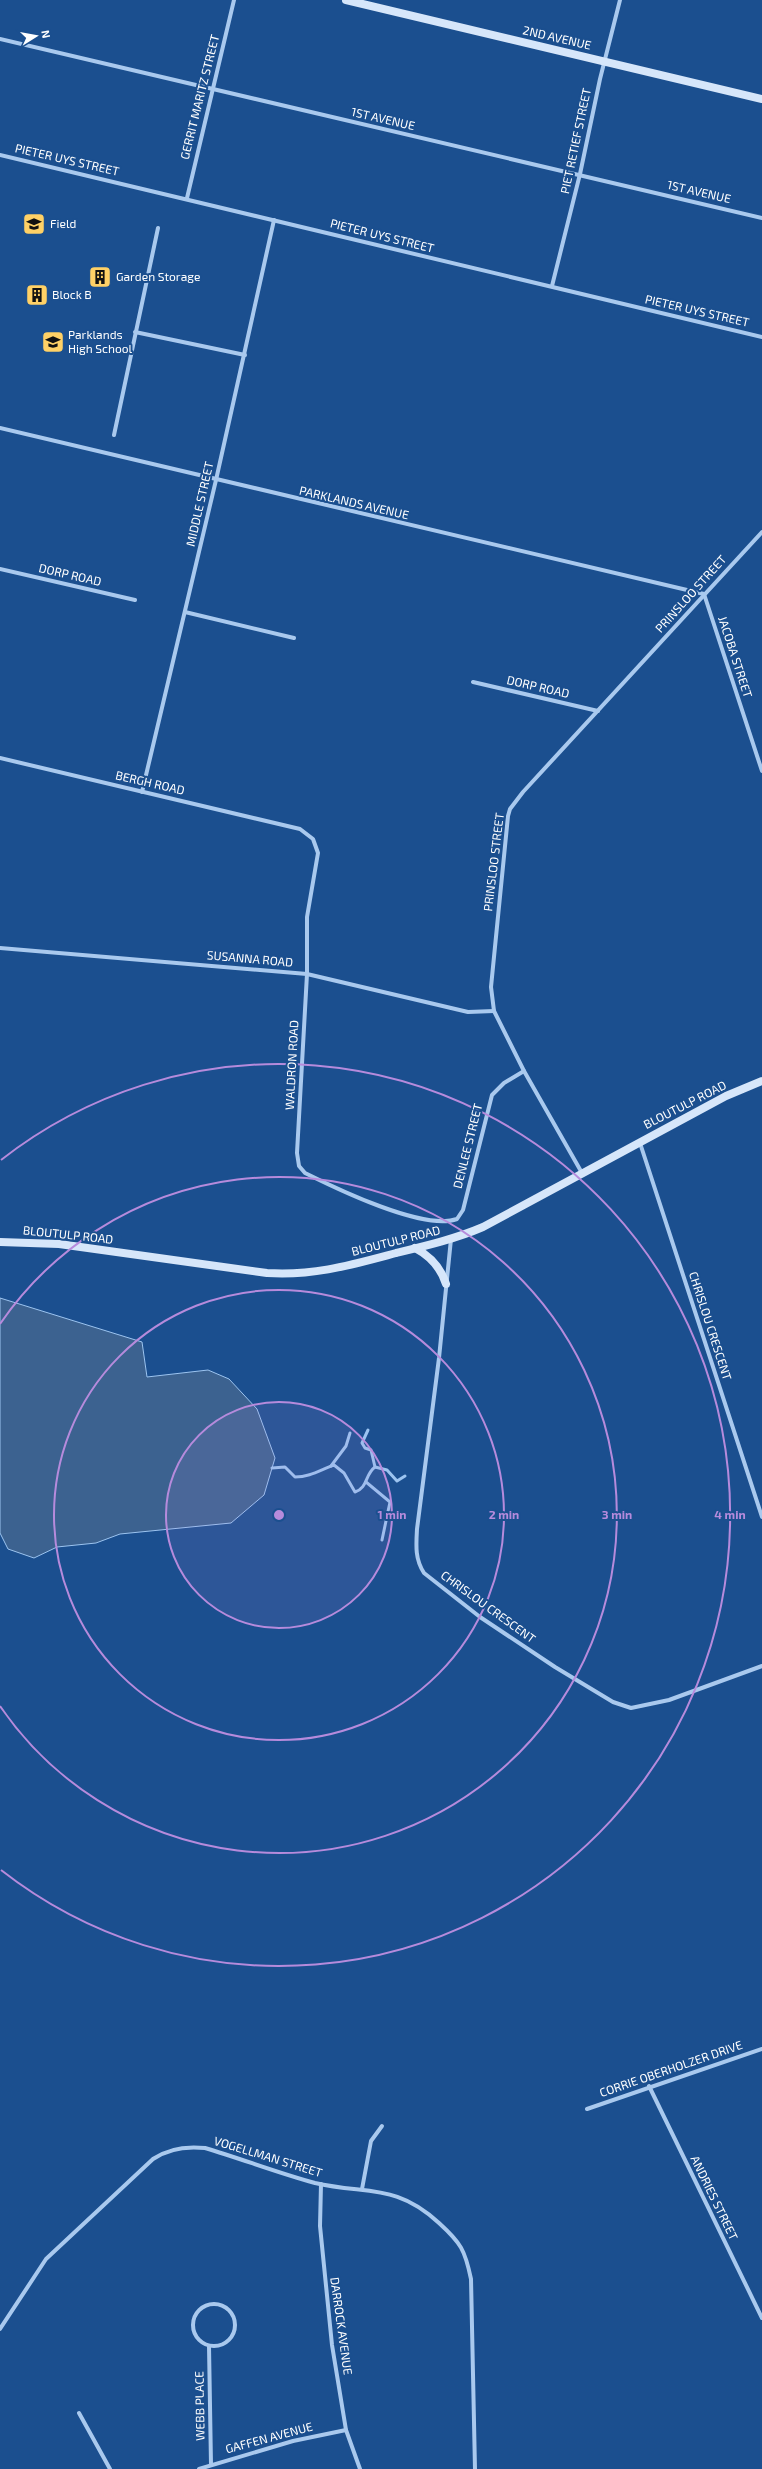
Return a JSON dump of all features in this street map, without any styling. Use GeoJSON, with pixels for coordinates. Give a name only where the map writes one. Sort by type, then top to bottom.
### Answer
{"type":"FeatureCollection","features":[{"type":"Feature","properties":{"kind":"street","name":"GERRIT MARITZ STREET"},"geometry":{"type":"LineString","coordinates":[[187,198],[211,90],[234,0]]}},
{"type":"Feature","properties":{"kind":"street","name":"2ND AVENUE"},"geometry":{"type":"LineString","coordinates":[[346,0],[762,99]]}},
{"type":"Feature","properties":{"kind":"street","name":"PIET RETIEF STREET"},"geometry":{"type":"LineString","coordinates":[[552,286],[580,174],[604,62],[620,0]]}},
{"type":"Feature","properties":{"kind":"street","name":"1ST AVENUE"},"geometry":{"type":"LineString","coordinates":[[0,39],[211,90],[580,174],[762,218]]}},
{"type":"Feature","properties":{"kind":"street","name":"PIETER UYS STREET"},"geometry":{"type":"LineString","coordinates":[[0,155],[187,198],[761,336]]}},
{"type":"Feature","properties":{"kind":"street","name":"MIDDLE STREET"},"geometry":{"type":"LineString","coordinates":[[142,792],[245,355],[274,220]]}},
{"type":"Feature","properties":{"kind":"street"},"geometry":{"type":"LineString","coordinates":[[114,435],[158,228]]}},
{"type":"Feature","properties":{"kind":"street"},"geometry":{"type":"LineString","coordinates":[[135,332],[245,355]]}},
{"type":"Feature","properties":{"kind":"street","name":"PARKLANDS AVENUE"},"geometry":{"type":"LineString","coordinates":[[0,428],[704,594]]}},
{"type":"Feature","properties":{"kind":"street","name":"PRINSLOO STREET"},"geometry":{"type":"LineString","coordinates":[[582,1174],[524,1071],[494,1011],[491,987],[510,809],[523,792],[762,532]]}},
{"type":"Feature","properties":{"kind":"street","name":"DORP ROAD"},"geometry":{"type":"LineString","coordinates":[[0,569],[135,600]]}},
{"type":"Feature","properties":{"kind":"street","name":"JACOBA STREET"},"geometry":{"type":"LineString","coordinates":[[704,594],[762,771]]}},
{"type":"Feature","properties":{"kind":"street"},"geometry":{"type":"LineString","coordinates":[[185,612],[294,638]]}},
{"type":"Feature","properties":{"kind":"street","name":"DORP ROAD"},"geometry":{"type":"LineString","coordinates":[[473,682],[598,711]]}},
{"type":"Feature","properties":{"kind":"street","name":"BERGH ROAD"},"geometry":{"type":"LineString","coordinates":[[0,758],[295,828]]}},
{"type":"Feature","properties":{"kind":"street","name":"WALDRON ROAD"},"geometry":{"type":"LineString","coordinates":[[295,828],[310,835],[318,853],[307,907],[307,974],[297,1152],[299,1166],[305,1173],[379,1206],[437,1222]]}},
{"type":"Feature","properties":{"kind":"street","name":"SUSANNA ROAD"},"geometry":{"type":"LineString","coordinates":[[0,948],[307,974],[468,1012],[494,1011]]}},
{"type":"Feature","properties":{"kind":"street","name":"DENLEE STREET"},"geometry":{"type":"LineString","coordinates":[[437,1222],[452,1220],[461,1215],[492,1095],[504,1083],[524,1071]]}},
{"type":"Feature","properties":{"kind":"street","name":"BLOUTULP ROAD"},"geometry":{"type":"LineString","coordinates":[[0,1242],[59,1244],[267,1273],[294,1274],[346,1266],[451,1239],[483,1227],[726,1096],[762,1081]]}},
{"type":"Feature","properties":{"kind":"street","name":"CHRISLOU CRESCENT"},"geometry":{"type":"LineString","coordinates":[[639,1142],[762,1517]]}},
{"type":"Feature","properties":{"kind":"street","name":"CHRISLOU CRESCENT"},"geometry":{"type":"LineString","coordinates":[[451,1239],[439,1358],[417,1536],[416,1552],[418,1564],[424,1573],[480,1617],[555,1667],[613,1702],[631,1708],[669,1700],[762,1666]]}},
{"type":"Feature","properties":{"kind":"street"},"geometry":{"type":"LineString","coordinates":[[415,1248],[437,1265],[443,1274],[446,1284]]}},
{"type":"Feature","properties":{"kind":"street","name":"CORRIE OBERHOLZER DRIVE"},"geometry":{"type":"LineString","coordinates":[[587,2108],[762,2049]]}},
{"type":"Feature","properties":{"kind":"street","name":"ANDRIES STREET"},"geometry":{"type":"LineString","coordinates":[[649,2086],[762,2318]]}},
{"type":"Feature","properties":{"kind":"street"},"geometry":{"type":"LineString","coordinates":[[362,2189],[371,2140],[382,2126]]}},
{"type":"Feature","properties":{"kind":"street","name":"VOGELLMAN STREET"},"geometry":{"type":"LineString","coordinates":[[0,2328],[29,2283],[50,2255],[162,2153],[178,2148],[205,2148],[321,2184],[398,2195],[422,2208],[457,2239],[466,2258],[471,2279],[475,2469]]}},
{"type":"Feature","properties":{"kind":"street","name":"DARROCK AVENUE"},"geometry":{"type":"LineString","coordinates":[[321,2184],[320,2226],[324,2280],[346,2430],[360,2469]]}},
{"type":"Feature","properties":{"kind":"street"},"geometry":{"type":"LineString","coordinates":[[220,2304],[233,2314],[235,2331],[225,2344],[209,2346],[196,2336],[194,2320],[204,2306],[220,2304]]}},
{"type":"Feature","properties":{"kind":"street","name":"WEBB PLACE"},"geometry":{"type":"LineString","coordinates":[[209,2346],[211,2465]]}},
{"type":"Feature","properties":{"kind":"street"},"geometry":{"type":"LineString","coordinates":[[79,2413],[110,2469]]}},
{"type":"Feature","properties":{"kind":"street","name":"GAFFEN AVENUE"},"geometry":{"type":"LineString","coordinates":[[199,2469],[293,2441],[346,2430]]}},
{"type":"Feature","properties":{"kind":"water"},"geometry":{"type":"Polygon","coordinates":[[[0,1298],[142,1342],[147,1377],[208,1370],[229,1379],[257,1409],[275,1458],[264,1495],[231,1523],[120,1534],[96,1543],[57,1547],[34,1558],[8,1549],[0,1533],[0,1298]]]}},
{"type":"Feature","properties":{"kind":"waterway"},"geometry":{"type":"LineString","coordinates":[[368,1430],[362,1443],[365,1448],[371,1450],[375,1467]]}},
{"type":"Feature","properties":{"kind":"waterway"},"geometry":{"type":"LineString","coordinates":[[331,1466],[346,1446],[350,1433]]}},
{"type":"Feature","properties":{"kind":"waterway"},"geometry":{"type":"LineString","coordinates":[[272,1468],[285,1467],[295,1477],[300,1477],[310,1475],[334,1465],[344,1473],[355,1492],[362,1487],[369,1473],[375,1467],[387,1470],[397,1481],[405,1476]]}},
{"type":"Feature","properties":{"kind":"waterway"},"geometry":{"type":"LineString","coordinates":[[366,1482],[390,1502],[382,1540]]}},
{"type":"Feature","properties":{"kind":"place","name":"Field"},"geometry":{"type":"Point","coordinates":[34,224]}},
{"type":"Feature","properties":{"kind":"place","name":"Garden Storage"},"geometry":{"type":"Point","coordinates":[100,277]}},
{"type":"Feature","properties":{"kind":"place","name":"Block B"},"geometry":{"type":"Point","coordinates":[37,295]}},
{"type":"Feature","properties":{"kind":"place","name":"Parklands High School"},"geometry":{"type":"Point","coordinates":[53,342]}}]}
